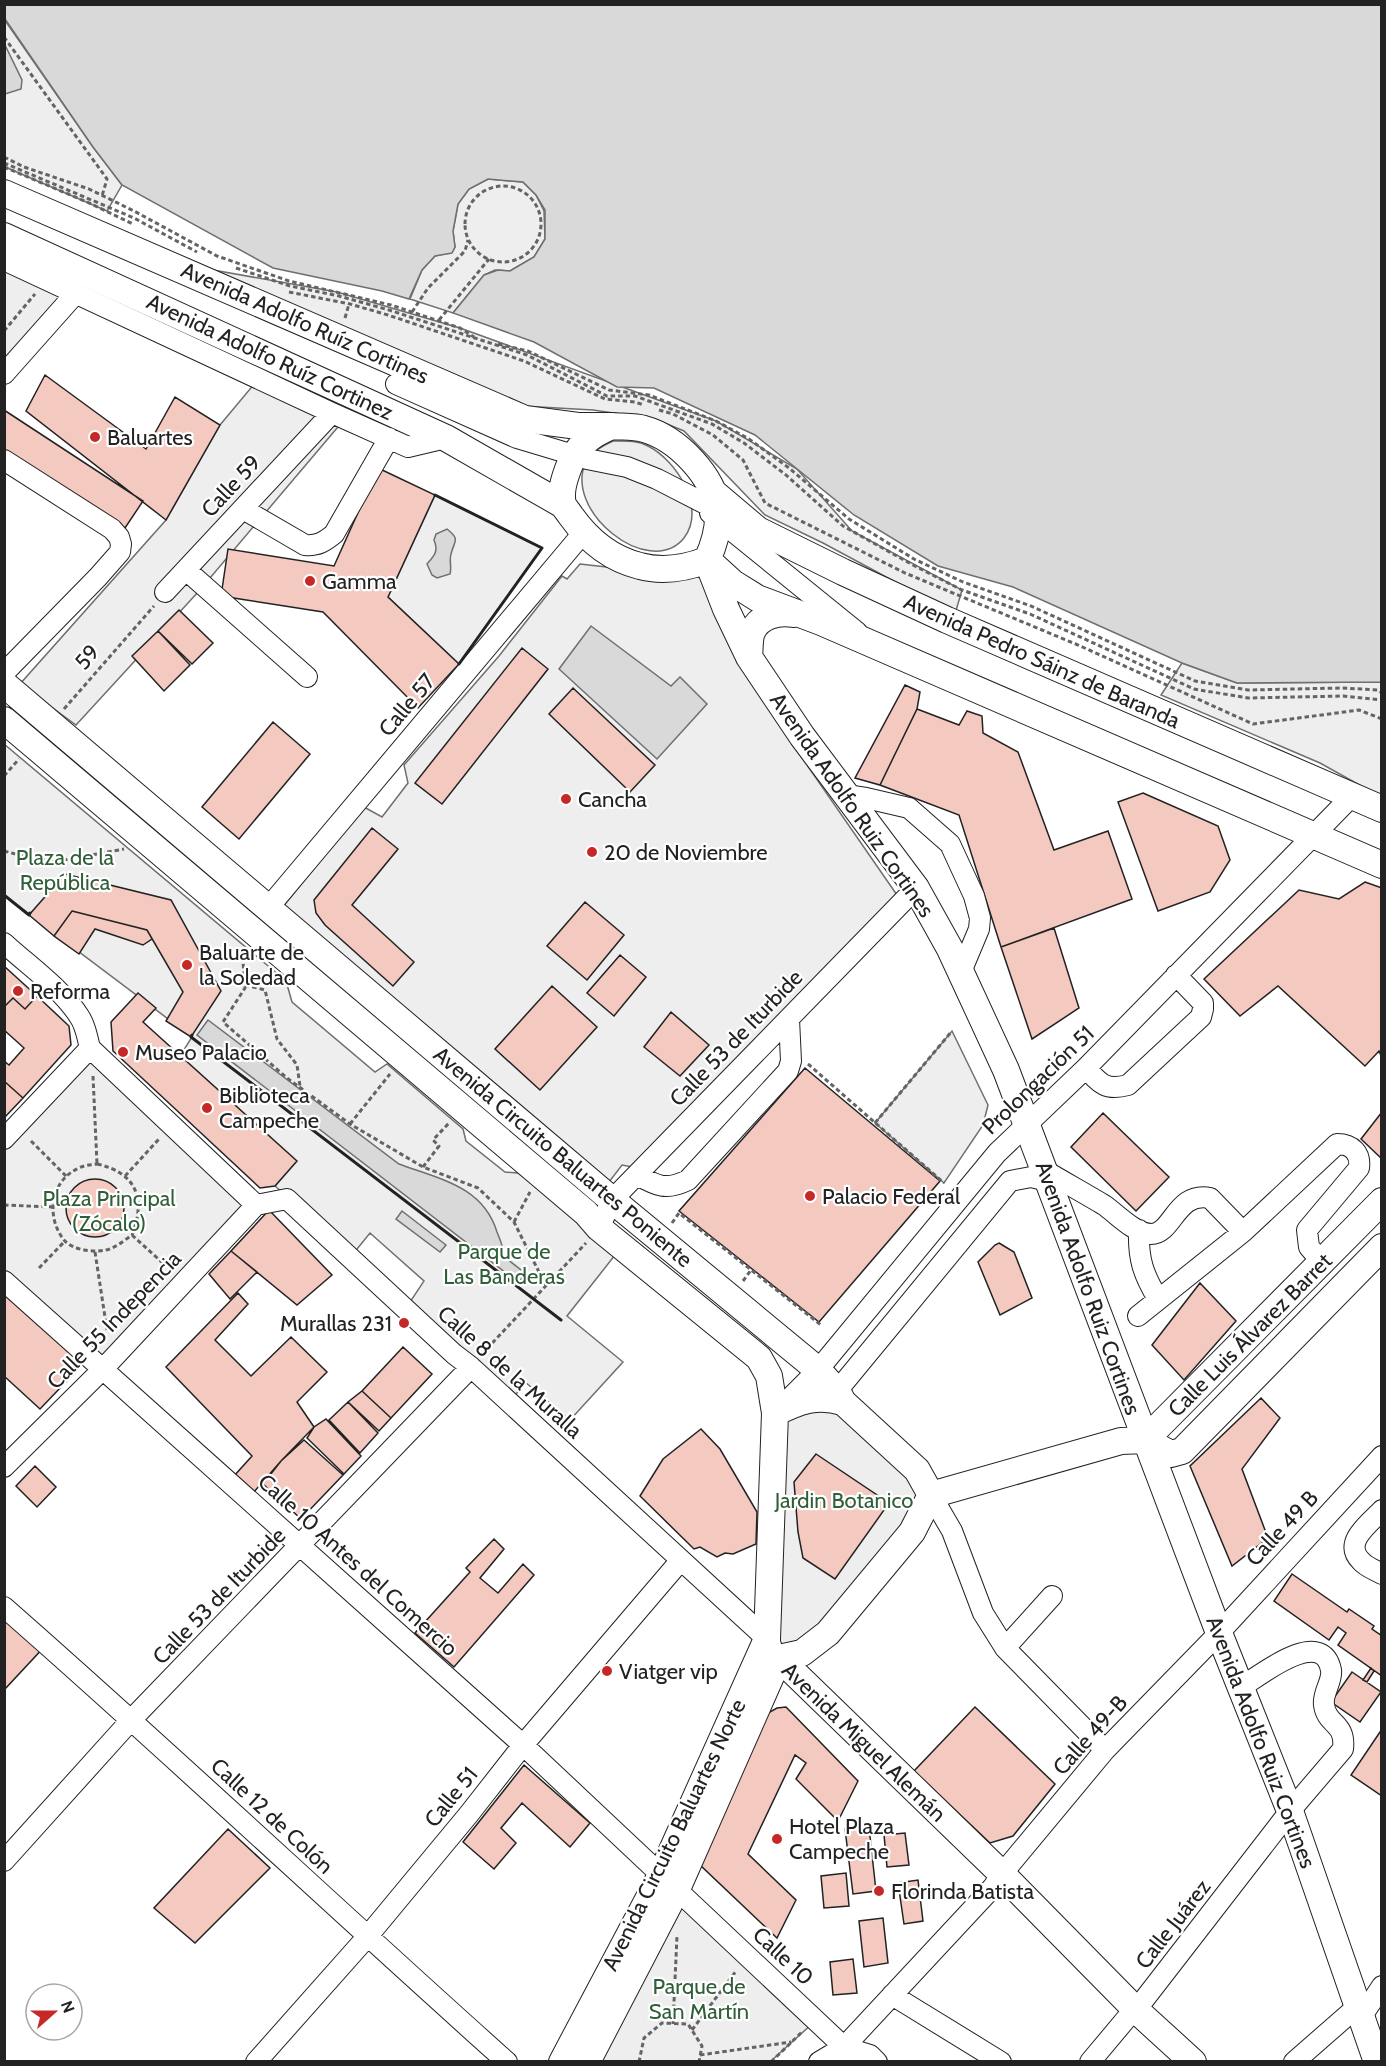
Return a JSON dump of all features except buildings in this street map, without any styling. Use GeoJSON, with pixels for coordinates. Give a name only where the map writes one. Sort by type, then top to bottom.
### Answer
{"type":"FeatureCollection","features":[{"type":"Feature","properties":{"kind":"main road","name":"Avenida Adolfo Ruíz Cortines"},"geometry":{"type":"LineString","coordinates":[[4,193],[525,419],[578,426],[642,428],[665,437],[684,451],[702,472],[709,504]]}},
{"type":"Feature","properties":{"kind":"main road","name":"Avenida Adolfo Ruíz Cortines"},"geometry":{"type":"LineString","coordinates":[[4,236],[446,438],[564,506]]}},
{"type":"Feature","properties":{"kind":"main road"},"geometry":{"type":"LineString","coordinates":[[612,426],[585,441],[573,455],[562,484],[564,506],[583,533],[609,554],[640,566],[668,569],[689,567],[707,560],[715,543],[709,504]]}},
{"type":"Feature","properties":{"kind":"main road","name":"Avenida Pedro Sáinz de Baranda"},"geometry":{"type":"LineString","coordinates":[[709,504],[758,530],[947,620],[1382,809]]}},
{"type":"Feature","properties":{"kind":"main road"},"geometry":{"type":"LineString","coordinates":[[707,560],[733,584],[757,598],[821,622],[1382,865]]}},
{"type":"Feature","properties":{"kind":"main road","name":"Avenida Adolfo Ruiz Cortines"},"geometry":{"type":"LineString","coordinates":[[707,560],[726,609],[749,657],[802,736],[916,888],[961,972],[1006,1070],[1240,1688],[1290,1811],[1377,2061]]}},
{"type":"Feature","properties":{"kind":"main road"},"geometry":{"type":"LineString","coordinates":[[749,657],[752,632],[764,618],[781,611],[800,615]]}},
{"type":"Feature","properties":{"kind":"main road","name":"Avenida Circuito Baluartes Poniente"},"geometry":{"type":"LineString","coordinates":[[4,684],[612,1200],[818,1370],[840,1396],[917,1470],[931,1495]]}},
{"type":"Feature","properties":{"kind":"main road","name":"Avenida Circuito Baluartes Poniente"},"geometry":{"type":"LineString","coordinates":[[4,720],[586,1213],[599,1228],[759,1358],[769,1376],[776,1413],[773,1648]]}},
{"type":"Feature","properties":{"kind":"main road","name":"Calle Luis Álvarez Barret"},"geometry":{"type":"LineString","coordinates":[[1382,1201],[1145,1440],[1171,1454],[1182,1451],[1382,1247]]}},
{"type":"Feature","properties":{"kind":"main road"},"geometry":{"type":"LineString","coordinates":[[1313,1271],[1328,1302]]}},
{"type":"Feature","properties":{"kind":"main road"},"geometry":{"type":"LineString","coordinates":[[1268,1317],[1291,1340]]}},
{"type":"Feature","properties":{"kind":"main road"},"geometry":{"type":"LineString","coordinates":[[776,1413],[799,1401],[840,1396]]}},
{"type":"Feature","properties":{"kind":"main road"},"geometry":{"type":"LineString","coordinates":[[773,1648],[802,1653],[828,1633],[912,1532],[931,1495],[1121,1441],[1145,1440]]}},
{"type":"Feature","properties":{"kind":"main road","name":"Avenida Miguel Alemán"},"geometry":{"type":"LineString","coordinates":[[773,1648],[820,1719],[998,1880],[1131,2014],[1169,2061]]}},
{"type":"Feature","properties":{"kind":"main road","name":"Avenida Circuito Baluartes Norte"},"geometry":{"type":"LineString","coordinates":[[587,2061],[773,1648]]}},
{"type":"Feature","properties":{"kind":"main road","name":"Avenida Circuito Baluartes Norte"},"geometry":{"type":"LineString","coordinates":[[562,2061],[669,1882]]}},
{"type":"Feature","properties":{"kind":"main road","name":"Avenida Miguel Alemán"},"geometry":{"type":"LineString","coordinates":[[1131,2014],[1193,2061]]}},
{"type":"Feature","properties":{"kind":"street","name":"Avenida Adolfo Ruíz Cortinez"},"geometry":{"type":"LineString","coordinates":[[4,260],[408,447],[446,438]]}},
{"type":"Feature","properties":{"kind":"street"},"geometry":{"type":"LineString","coordinates":[[4,374],[76,293]]}},
{"type":"Feature","properties":{"kind":"street"},"geometry":{"type":"LineString","coordinates":[[396,384],[517,438],[573,455],[627,467],[709,504],[875,646]]}},
{"type":"Feature","properties":{"kind":"street","name":"Calle 59"},"geometry":{"type":"LineString","coordinates":[[165,592],[332,413]]}},
{"type":"Feature","properties":{"kind":"street"},"geometry":{"type":"LineString","coordinates":[[243,509],[305,545],[315,546],[324,542],[334,534],[389,438]]}},
{"type":"Feature","properties":{"kind":"street"},"geometry":{"type":"LineString","coordinates":[[4,460],[112,529],[119,537],[121,544],[120,552],[98,578],[4,673]]}},
{"type":"Feature","properties":{"kind":"street","name":"Calle 57"},"geometry":{"type":"LineString","coordinates":[[268,908],[583,533]]}},
{"type":"Feature","properties":{"kind":"street"},"geometry":{"type":"LineString","coordinates":[[186,570],[307,677]]}},
{"type":"Feature","properties":{"kind":"street"},"geometry":{"type":"LineString","coordinates":[[846,795],[909,808],[950,844],[974,896],[980,918],[979,929],[961,972]]}},
{"type":"Feature","properties":{"kind":"street","name":"Prolongación 51"},"geometry":{"type":"LineString","coordinates":[[776,1413],[818,1370],[997,1153],[1028,1126],[1086,1068],[1351,796]]}},
{"type":"Feature","properties":{"kind":"street","name":"Calle 53 de Iturbide"},"geometry":{"type":"LineString","coordinates":[[599,1228],[612,1200],[916,888]]}},
{"type":"Feature","properties":{"kind":"street"},"geometry":{"type":"LineString","coordinates":[[4,943],[52,985],[74,1009],[86,1031],[90,1048],[256,1204]]}},
{"type":"Feature","properties":{"kind":"street"},"geometry":{"type":"LineString","coordinates":[[1086,1068],[1097,1081],[1107,1087],[1116,1088],[1128,1085],[1201,1017],[1203,1003],[1176,975]]}},
{"type":"Feature","properties":{"kind":"street"},"geometry":{"type":"LineString","coordinates":[[637,1175],[656,1185],[666,1187],[677,1186],[688,1180],[788,1071],[792,1061],[789,1018]]}},
{"type":"Feature","properties":{"kind":"street"},"geometry":{"type":"LineString","coordinates":[[4,1139],[90,1048]]}},
{"type":"Feature","properties":{"kind":"street"},"geometry":{"type":"LineString","coordinates":[[1138,1316],[1243,1232],[1337,1144],[1345,1144],[1352,1147],[1357,1154],[1360,1160],[1359,1168],[1307,1230],[1313,1271]]}},
{"type":"Feature","properties":{"kind":"street"},"geometry":{"type":"LineString","coordinates":[[840,1396],[1010,1181],[1046,1176],[1106,1207],[1139,1230],[1150,1234],[1159,1232],[1186,1202],[1202,1197],[1210,1198],[1243,1232]]}},
{"type":"Feature","properties":{"kind":"street","name":"Calle 8 de la Muralla"},"geometry":{"type":"LineString","coordinates":[[256,1204],[287,1199],[681,1560],[773,1648]]}},
{"type":"Feature","properties":{"kind":"street","name":"Calle 55 Indepencia"},"geometry":{"type":"LineString","coordinates":[[4,1467],[103,1369],[256,1204]]}},
{"type":"Feature","properties":{"kind":"street"},"geometry":{"type":"LineString","coordinates":[[1139,1230],[1138,1252],[1142,1269],[1158,1299]]}},
{"type":"Feature","properties":{"kind":"street","name":"Calle 10 Antes del Comercio"},"geometry":{"type":"LineString","coordinates":[[4,1281],[523,1745],[669,1882]]}},
{"type":"Feature","properties":{"kind":"street","name":"Calle 53 de Iturbide"},"geometry":{"type":"LineString","coordinates":[[4,1861],[132,1719],[471,1367]]}},
{"type":"Feature","properties":{"kind":"street","name":"Calle 49 B"},"geometry":{"type":"LineString","coordinates":[[1219,1633],[1380,1459]]}},
{"type":"Feature","properties":{"kind":"street"},"geometry":{"type":"LineString","coordinates":[[931,1495],[952,1531],[983,1613],[1005,1648],[1105,1750]]}},
{"type":"Feature","properties":{"kind":"street"},"geometry":{"type":"LineString","coordinates":[[1382,1510],[1356,1538],[1354,1545],[1355,1553],[1361,1562],[1382,1574]]}},
{"type":"Feature","properties":{"kind":"street","name":"Calle 51"},"geometry":{"type":"LineString","coordinates":[[256,2061],[367,1937],[523,1745],[681,1560]]}},
{"type":"Feature","properties":{"kind":"street"},"geometry":{"type":"LineString","coordinates":[[1005,1648],[1052,1596]]}},
{"type":"Feature","properties":{"kind":"street","name":"Calle 12 de Colón"},"geometry":{"type":"LineString","coordinates":[[4,1607],[132,1719],[367,1937],[507,2061]]}},
{"type":"Feature","properties":{"kind":"street","name":"Calle 49-B"},"geometry":{"type":"LineString","coordinates":[[819,2061],[848,2054],[892,1995],[998,1880],[1105,1750],[1219,1633]]}},
{"type":"Feature","properties":{"kind":"street","name":"Calle Juárez"},"geometry":{"type":"LineString","coordinates":[[1090,2061],[1131,2014],[1290,1811],[1342,1749],[1344,1738],[1341,1730],[1326,1713],[1324,1705],[1324,1697],[1332,1672],[1328,1660],[1319,1653],[1307,1650],[1294,1655],[1240,1688]]}},
{"type":"Feature","properties":{"kind":"street","name":"Calle 10"},"geometry":{"type":"LineString","coordinates":[[669,1882],[848,2054]]}},
{"type":"Feature","properties":{"kind":"street"},"geometry":{"type":"LineString","coordinates":[[1294,2061],[1360,2011],[1382,1986]]}},
{"type":"Feature","properties":{"kind":"street"},"geometry":{"type":"LineString","coordinates":[[892,1995],[1001,2061]]}},
{"type":"Feature","properties":{"kind":"street"},"geometry":{"type":"LineString","coordinates":[[848,2054],[870,2055],[877,2061]]}},
{"type":"Feature","properties":{"kind":"path"},"geometry":{"type":"LineString","coordinates":[[4,37],[107,179],[102,196]]}},
{"type":"Feature","properties":{"kind":"path"},"geometry":{"type":"LineString","coordinates":[[503,185],[527,194],[535,203],[540,215],[541,227],[538,239],[531,250],[522,257],[498,262],[476,250],[468,240],[465,227],[466,214],[471,203],[480,193],[491,187],[503,185]]}},
{"type":"Feature","properties":{"kind":"path"},"geometry":{"type":"LineString","coordinates":[[412,312],[428,288],[465,250],[468,240]]}},
{"type":"Feature","properties":{"kind":"path"},"geometry":{"type":"LineString","coordinates":[[439,320],[489,259]]}},
{"type":"Feature","properties":{"kind":"path"},"geometry":{"type":"LineString","coordinates":[[4,331],[39,289]]}},
{"type":"Feature","properties":{"kind":"path"},"geometry":{"type":"LineString","coordinates":[[338,318],[344,321],[352,295]]}},
{"type":"Feature","properties":{"kind":"path","name":"59"},"geometry":{"type":"LineString","coordinates":[[52,723],[165,592]]}},
{"type":"Feature","properties":{"kind":"path"},"geometry":{"type":"LineString","coordinates":[[4,851],[35,859],[64,860],[128,848],[145,838]]}},
{"type":"Feature","properties":{"kind":"path"},"geometry":{"type":"LineString","coordinates":[[242,944],[245,985],[223,1022],[300,1087],[350,1124],[423,1167],[478,1188],[514,1222],[546,1286]]}},
{"type":"Feature","properties":{"kind":"path"},"geometry":{"type":"LineString","coordinates":[[245,985],[265,990],[277,1039],[297,1065],[300,1087]]}},
{"type":"Feature","properties":{"kind":"path"},"geometry":{"type":"LineString","coordinates":[[875,1123],[952,1031]]}},
{"type":"Feature","properties":{"kind":"path"},"geometry":{"type":"LineString","coordinates":[[350,1124],[403,1057]]}},
{"type":"Feature","properties":{"kind":"path"},"geometry":{"type":"LineString","coordinates":[[803,1060],[944,1183]]}},
{"type":"Feature","properties":{"kind":"path"},"geometry":{"type":"LineString","coordinates":[[93,1076],[97,1164]]}},
{"type":"Feature","properties":{"kind":"path"},"geometry":{"type":"LineString","coordinates":[[423,1167],[439,1146],[433,1140],[452,1119]]}},
{"type":"Feature","properties":{"kind":"path"},"geometry":{"type":"LineString","coordinates":[[125,1176],[159,1139]]}},
{"type":"Feature","properties":{"kind":"path"},"geometry":{"type":"LineString","coordinates":[[31,1141],[66,1176]]}},
{"type":"Feature","properties":{"kind":"path"},"geometry":{"type":"LineString","coordinates":[[97,1164],[113,1167],[125,1176],[137,1192],[140,1209],[132,1235],[112,1249],[95,1252],[78,1248],[65,1241],[55,1224],[52,1207],[56,1190],[66,1176],[80,1167],[97,1164]]}},
{"type":"Feature","properties":{"kind":"path"},"geometry":{"type":"LineString","coordinates":[[514,1222],[525,1198],[542,1176]]}},
{"type":"Feature","properties":{"kind":"path"},"geometry":{"type":"LineString","coordinates":[[4,1205],[52,1207]]}},
{"type":"Feature","properties":{"kind":"path"},"geometry":{"type":"LineString","coordinates":[[679,1213],[821,1325]]}},
{"type":"Feature","properties":{"kind":"path"},"geometry":{"type":"LineString","coordinates":[[471,1367],[599,1228]]}},
{"type":"Feature","properties":{"kind":"path"},"geometry":{"type":"LineString","coordinates":[[132,1235],[165,1266]]}},
{"type":"Feature","properties":{"kind":"path"},"geometry":{"type":"LineString","coordinates":[[39,1268],[65,1241]]}},
{"type":"Feature","properties":{"kind":"path"},"geometry":{"type":"LineString","coordinates":[[95,1252],[107,1330]]}},
{"type":"Feature","properties":{"kind":"path"},"geometry":{"type":"LineString","coordinates":[[674,2024],[677,1933]]}},
{"type":"Feature","properties":{"kind":"path"},"geometry":{"type":"LineString","coordinates":[[692,2030],[742,1963]]}},
{"type":"Feature","properties":{"kind":"path"},"geometry":{"type":"LineString","coordinates":[[639,2061],[644,2038],[662,2023],[688,2024],[702,2046],[699,2061]]}},
{"type":"Feature","properties":{"kind":"path"},"geometry":{"type":"LineString","coordinates":[[771,2061],[806,2029]]}},
{"type":"Feature","properties":{"kind":"path"},"geometry":{"type":"LineString","coordinates":[[700,2055],[791,2042]]}},
{"type":"Feature","properties":{"kind":"green space"},"geometry":{"type":"Polygon","coordinates":[[[4,19],[122,185],[107,211],[5,167],[4,19]]]}},
{"type":"Feature","properties":{"kind":"green space"},"geometry":{"type":"Polygon","coordinates":[[[488,179],[523,182],[536,195],[544,211],[545,239],[534,257],[510,271],[495,270],[484,275],[453,313],[410,299],[422,270],[435,256],[452,252],[455,247],[453,231],[458,204],[469,189],[488,179]]]}},
{"type":"Feature","properties":{"kind":"green space"},"geometry":{"type":"Polygon","coordinates":[[[5,260],[76,293],[5,374],[5,260]]]}},
{"type":"Feature","properties":{"kind":"green space"},"geometry":{"type":"Polygon","coordinates":[[[213,270],[337,292],[460,328],[716,421],[797,469],[852,531],[962,590],[955,614],[823,543],[765,515],[684,431],[655,419],[593,410],[522,406],[213,270]]]}},
{"type":"Feature","properties":{"kind":"green space"},"geometry":{"type":"Polygon","coordinates":[[[265,371],[354,408],[199,591],[76,725],[20,684],[166,520],[220,425],[265,371]]]}},
{"type":"Feature","properties":{"kind":"green space"},"geometry":{"type":"Polygon","coordinates":[[[613,441],[635,442],[648,446],[669,462],[685,486],[692,513],[690,526],[684,538],[669,549],[650,551],[631,545],[612,534],[597,518],[586,499],[582,479],[587,460],[595,451],[613,441]]]}},
{"type":"Feature","properties":{"kind":"green space"},"geometry":{"type":"Polygon","coordinates":[[[435,495],[542,548],[459,664],[388,597],[435,495]]]}},
{"type":"Feature","properties":{"kind":"green space","name":"20 de Noviembre"},"geometry":{"type":"Polygon","coordinates":[[[580,564],[704,578],[791,742],[897,895],[632,1167],[622,1165],[606,1186],[282,908],[364,807],[382,817],[408,783],[404,765],[499,656],[562,576],[567,579],[580,564]]]}},
{"type":"Feature","properties":{"kind":"green space"},"geometry":{"type":"Polygon","coordinates":[[[1182,663],[1237,683],[1381,682],[1381,797],[1320,763],[1161,695],[1182,663]]]}},
{"type":"Feature","properties":{"kind":"green space","name":"Parque de Las Banderas"},"geometry":{"type":"Polygon","coordinates":[[[4,744],[286,981],[292,1002],[375,1072],[387,1064],[463,1129],[466,1141],[505,1172],[518,1173],[619,1250],[567,1316],[623,1362],[570,1420],[525,1382],[514,1397],[408,1305],[424,1281],[370,1233],[353,1254],[275,1186],[296,1161],[180,1056],[192,1037],[5,896],[4,744]]]}},
{"type":"Feature","properties":{"kind":"green space"},"geometry":{"type":"Polygon","coordinates":[[[952,1031],[988,1105],[983,1125],[944,1183],[875,1123],[952,1031]]]}},
{"type":"Feature","properties":{"kind":"green space","name":"Plaza Principal (Zócalo)"},"geometry":{"type":"Polygon","coordinates":[[[90,1048],[252,1208],[103,1369],[5,1281],[5,1139],[90,1048]]]}},
{"type":"Feature","properties":{"kind":"green space","name":"Jardin Botanico"},"geometry":{"type":"Polygon","coordinates":[[[820,1397],[931,1495],[828,1633],[779,1658],[775,1413],[820,1397]]]}},
{"type":"Feature","properties":{"kind":"green space","name":"Parque de San Martín"},"geometry":{"type":"Polygon","coordinates":[[[687,1907],[813,2023],[771,2061],[596,2062],[675,1909],[687,1907]]]}},
{"type":"Feature","properties":{"kind":"shaded area"},"geometry":{"type":"Polygon","coordinates":[[[4,5],[1381,5],[1381,682],[1237,683],[1182,663],[1013,587],[938,566],[854,515],[755,435],[654,388],[617,387],[534,342],[453,313],[484,275],[498,270],[510,271],[534,257],[545,239],[545,210],[536,195],[523,182],[488,179],[469,189],[458,204],[453,231],[455,247],[452,253],[435,256],[422,270],[409,299],[273,268],[122,185],[93,147],[5,19],[4,5]]]}},
{"type":"Feature","properties":{"kind":"shaded area"},"geometry":{"type":"Polygon","coordinates":[[[5,45],[22,80],[21,89],[5,94],[5,45]]]}},
{"type":"Feature","properties":{"kind":"shaded area"},"geometry":{"type":"Polygon","coordinates":[[[447,529],[455,538],[450,556],[451,572],[437,578],[432,575],[427,564],[435,553],[436,534],[447,529]]]}},
{"type":"Feature","properties":{"kind":"shaded area"},"geometry":{"type":"Polygon","coordinates":[[[591,626],[671,686],[680,677],[707,704],[657,759],[559,669],[591,626]]]}},
{"type":"Feature","properties":{"kind":"shaded area"},"geometry":{"type":"Polygon","coordinates":[[[208,1020],[399,1164],[444,1180],[470,1194],[490,1216],[501,1244],[502,1255],[525,1273],[519,1283],[197,1035],[208,1020]]]}},
{"type":"Feature","properties":{"kind":"shaded area"},"geometry":{"type":"Polygon","coordinates":[[[402,1211],[446,1245],[440,1252],[396,1219],[402,1211]]]}},
{"type":"Feature","properties":{"kind":"wall"},"geometry":{"type":"LineString","coordinates":[[435,495],[542,548],[459,664]]}},
{"type":"Feature","properties":{"kind":"wall"},"geometry":{"type":"LineString","coordinates":[[4,895],[29,915],[30,913]]}},
{"type":"Feature","properties":{"kind":"wall"},"geometry":{"type":"LineString","coordinates":[[192,1035],[191,1037],[561,1320]]}},
{"type":"Feature","properties":{"kind":"place","name":"Baluartes"},"geometry":{"type":"Point","coordinates":[95,437]}},
{"type":"Feature","properties":{"kind":"place","name":"Gamma"},"geometry":{"type":"Point","coordinates":[310,581]}},
{"type":"Feature","properties":{"kind":"place","name":"Cancha"},"geometry":{"type":"Point","coordinates":[566,799]}},
{"type":"Feature","properties":{"kind":"place","name":"20 de Noviembre"},"geometry":{"type":"Point","coordinates":[592,852]}},
{"type":"Feature","properties":{"kind":"place","name":"Baluarte de la Soledad"},"geometry":{"type":"Point","coordinates":[187,965]}},
{"type":"Feature","properties":{"kind":"place","name":"Reforma"},"geometry":{"type":"Point","coordinates":[18,991]}},
{"type":"Feature","properties":{"kind":"place","name":"Museo Palacio"},"geometry":{"type":"Point","coordinates":[123,1052]}},
{"type":"Feature","properties":{"kind":"place","name":"Biblioteca Campeche"},"geometry":{"type":"Point","coordinates":[207,1108]}},
{"type":"Feature","properties":{"kind":"place","name":"Palacio Federal"},"geometry":{"type":"Point","coordinates":[810,1196]}},
{"type":"Feature","properties":{"kind":"place","name":"Murallas 231"},"geometry":{"type":"Point","coordinates":[404,1323]}},
{"type":"Feature","properties":{"kind":"place","name":"Viatger vip"},"geometry":{"type":"Point","coordinates":[607,1671]}},
{"type":"Feature","properties":{"kind":"place","name":"Hotel Plaza Campeche"},"geometry":{"type":"Point","coordinates":[777,1839]}},
{"type":"Feature","properties":{"kind":"place","name":"Florinda Batista"},"geometry":{"type":"Point","coordinates":[879,1891]}},
{"type":"Feature","properties":{"kind":"park label","name":"Plaza de la República"},"geometry":{"type":"Point","coordinates":[65,870]}}]}
